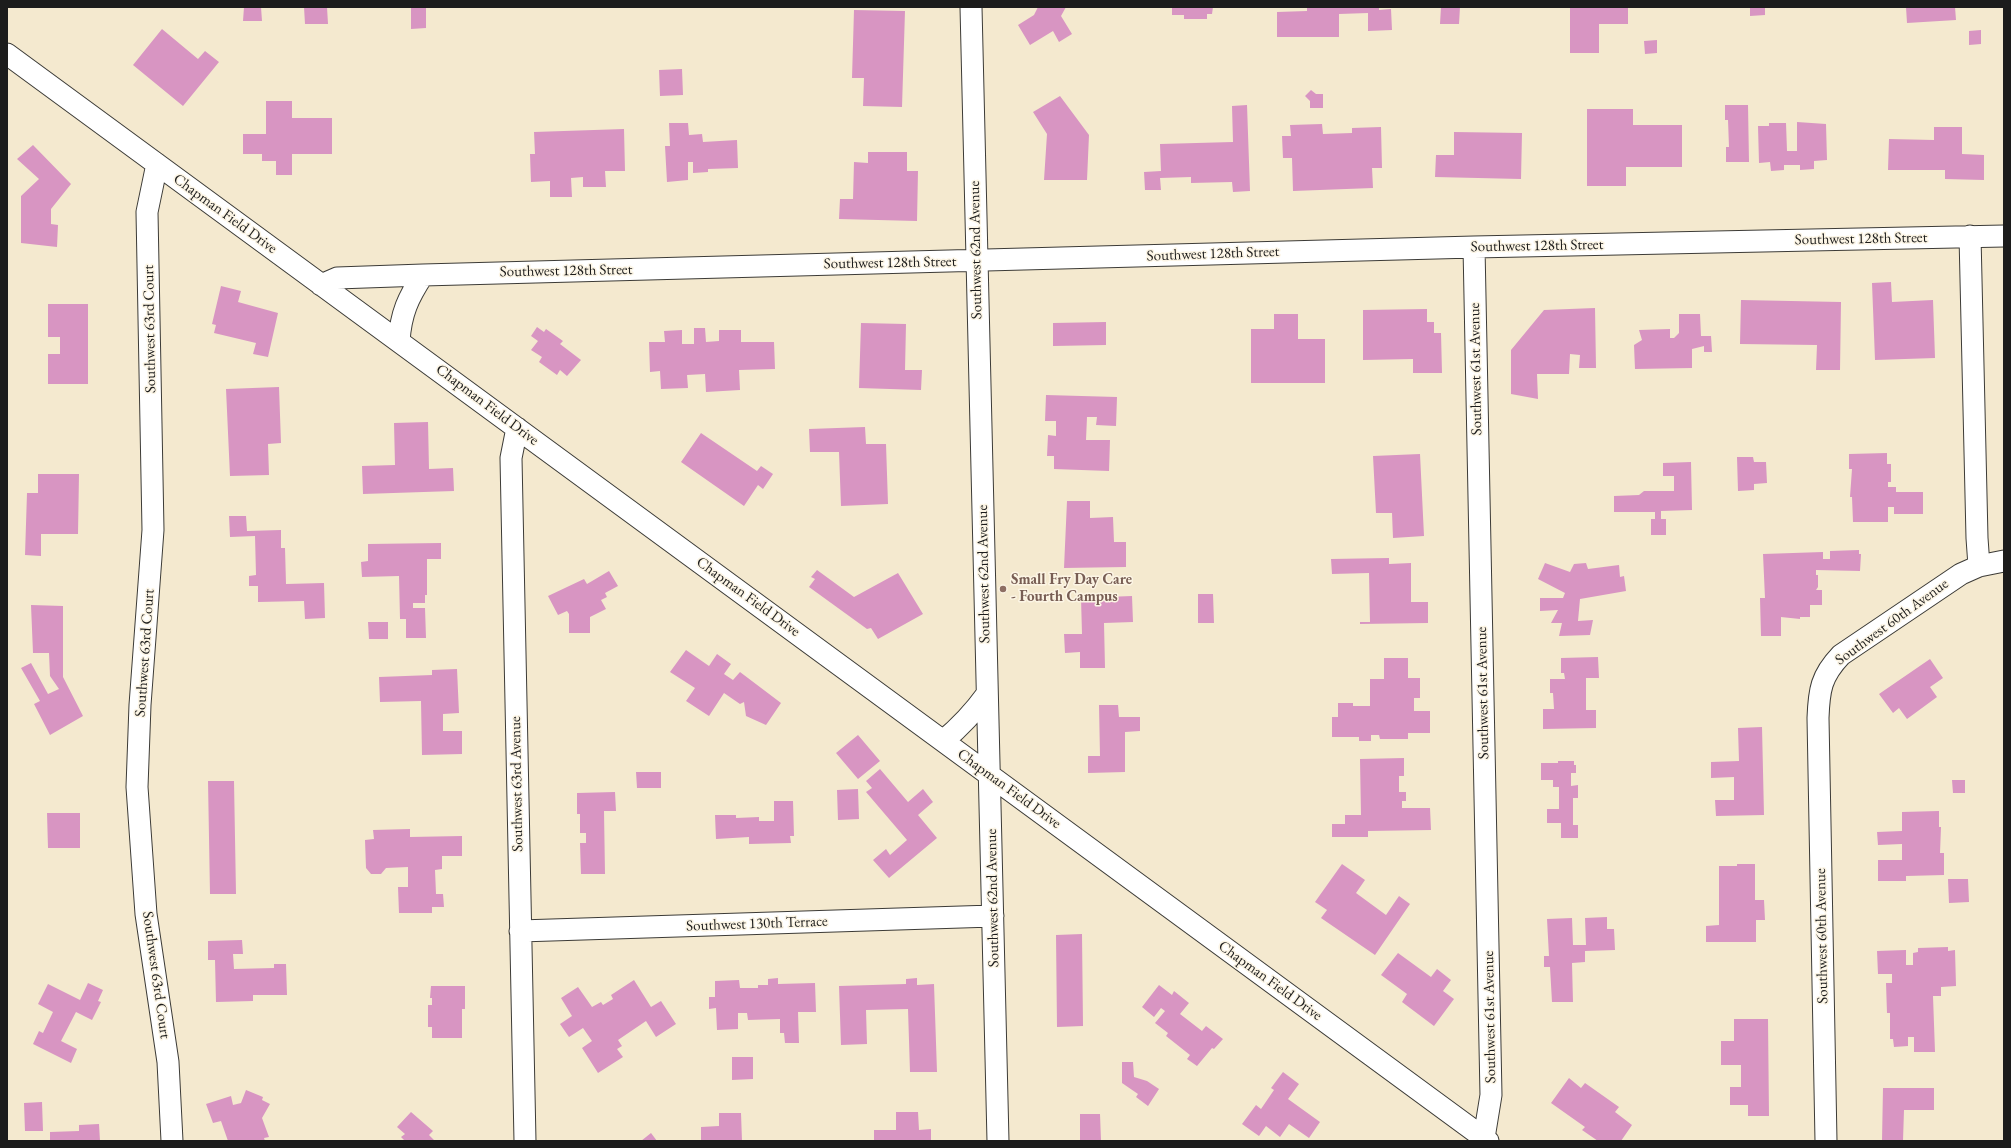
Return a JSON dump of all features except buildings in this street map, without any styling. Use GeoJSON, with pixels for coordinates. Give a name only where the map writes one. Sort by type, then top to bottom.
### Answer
{"type":"FeatureCollection","features":[{"type":"Feature","properties":{"kind":"street","name":"Southwest 62nd Avenue"},"geometry":{"type":"LineString","coordinates":[[971,7],[998,1141]]}},
{"type":"Feature","properties":{"kind":"street","name":"Chapman Field Drive"},"geometry":{"type":"LineString","coordinates":[[7,54],[1486,1140]]}},
{"type":"Feature","properties":{"kind":"street","name":"Southwest 63rd Court"},"geometry":{"type":"LineString","coordinates":[[157,164],[147,212],[153,530],[140,705],[137,787],[146,914],[168,1062],[172,1141]]}},
{"type":"Feature","properties":{"kind":"street"},"geometry":{"type":"LineString","coordinates":[[1970,236],[1976,538],[1979,566]]}},
{"type":"Feature","properties":{"kind":"street","name":"Southwest 128th Street"},"geometry":{"type":"LineString","coordinates":[[321,285],[337,278],[423,275],[1474,247],[2004,236]]}},
{"type":"Feature","properties":{"kind":"street","name":"Southwest 61st Avenue"},"geometry":{"type":"LineString","coordinates":[[1474,247],[1491,1095],[1486,1140]]}},
{"type":"Feature","properties":{"kind":"street"},"geometry":{"type":"LineString","coordinates":[[399,341],[400,327],[407,300],[423,275]]}},
{"type":"Feature","properties":{"kind":"street","name":"Southwest 63rd Avenue"},"geometry":{"type":"LineString","coordinates":[[517,428],[511,458],[525,1141]]}},
{"type":"Feature","properties":{"kind":"street","name":"Southwest 60th Avenue"},"geometry":{"type":"LineString","coordinates":[[1826,1141],[1818,718],[1823,680],[1834,663],[1857,644],[1945,583],[1979,566],[2004,561]]}},
{"type":"Feature","properties":{"kind":"street"},"geometry":{"type":"LineString","coordinates":[[943,741],[957,730],[974,712],[987,694]]}},
{"type":"Feature","properties":{"kind":"street","name":"Southwest 130th Terrace"},"geometry":{"type":"LineString","coordinates":[[520,931],[993,916]]}},
{"type":"Feature","properties":{"kind":"place","name":"Small Fry Day Care - Fourth Campus"},"geometry":{"type":"Point","coordinates":[1003,589]}}]}
